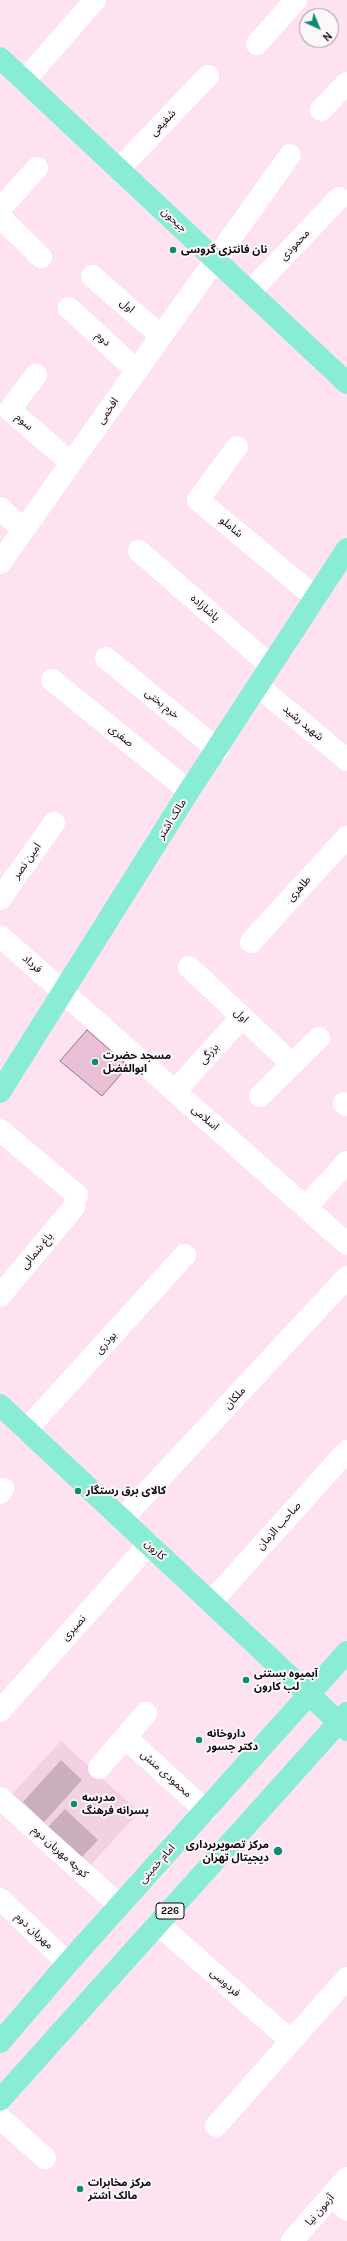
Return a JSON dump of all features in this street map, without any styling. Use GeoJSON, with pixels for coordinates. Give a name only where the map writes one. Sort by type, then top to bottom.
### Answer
{"type":"FeatureCollection","features":[{"type":"Feature","properties":{"kind":"main road","name":"جیحون"},"geometry":{"type":"LineString","coordinates":[[0,58],[347,383]]}},
{"type":"Feature","properties":{"kind":"main road","name":"مالک اشتر"},"geometry":{"type":"LineString","coordinates":[[0,1092],[189,791],[218,750],[270,665],[347,549]]}},
{"type":"Feature","properties":{"kind":"main road","name":"کارون"},"geometry":{"type":"LineString","coordinates":[[0,1405],[309,1694],[344,1722]]}},
{"type":"Feature","properties":{"kind":"main road","name":"امام خمینی"},"geometry":{"type":"LineString","coordinates":[[2,2035],[206,1811],[347,1652]]}},
{"type":"Feature","properties":{"kind":"main road","name":"226"},"geometry":{"type":"LineString","coordinates":[[0,2100],[158,1924],[344,1722]]}},
{"type":"Feature","properties":{"kind":"street"},"geometry":{"type":"LineString","coordinates":[[24,80],[95,0]]}},
{"type":"Feature","properties":{"kind":"street"},"geometry":{"type":"LineString","coordinates":[[257,44],[296,0]]}},
{"type":"Feature","properties":{"kind":"street","name":"شفیعی"},"geometry":{"type":"LineString","coordinates":[[119,169],[208,76]]}},
{"type":"Feature","properties":{"kind":"street"},"geometry":{"type":"LineString","coordinates":[[321,110],[347,83]]}},
{"type":"Feature","properties":{"kind":"street","name":"افخمی"},"geometry":{"type":"LineString","coordinates":[[0,563],[290,155]]}},
{"type":"Feature","properties":{"kind":"street"},"geometry":{"type":"LineString","coordinates":[[0,209],[36,168]]}},
{"type":"Feature","properties":{"kind":"street","name":"محمودی"},"geometry":{"type":"LineString","coordinates":[[250,292],[339,198]]}},
{"type":"Feature","properties":{"kind":"street"},"geometry":{"type":"LineString","coordinates":[[0,217],[41,257]]}},
{"type":"Feature","properties":{"kind":"street","name":"اول"},"geometry":{"type":"LineString","coordinates":[[92,276],[161,336]]}},
{"type":"Feature","properties":{"kind":"street","name":"دوم"},"geometry":{"type":"LineString","coordinates":[[69,308],[136,370]]}},
{"type":"Feature","properties":{"kind":"street","name":"سوم"},"geometry":{"type":"LineString","coordinates":[[36,375],[10,410],[71,463]]}},
{"type":"Feature","properties":{"kind":"street","name":"شاملو"},"geometry":{"type":"LineString","coordinates":[[238,447],[198,500],[315,597]]}},
{"type":"Feature","properties":{"kind":"street"},"geometry":{"type":"LineString","coordinates":[[0,508],[23,530]]}},
{"type":"Feature","properties":{"kind":"street","name":"پاشازاده"},"geometry":{"type":"LineString","coordinates":[[139,551],[270,665]]}},
{"type":"Feature","properties":{"kind":"street","name":"خرم بختی"},"geometry":{"type":"LineString","coordinates":[[106,658],[218,750]]}},
{"type":"Feature","properties":{"kind":"street","name":"صفری"},"geometry":{"type":"LineString","coordinates":[[52,680],[189,791]]}},
{"type":"Feature","properties":{"kind":"street","name":"شهید رشید"},"geometry":{"type":"LineString","coordinates":[[258,686],[347,760]]}},
{"type":"Feature","properties":{"kind":"street","name":"امین نصر"},"geometry":{"type":"LineString","coordinates":[[0,899],[54,823]]}},
{"type":"Feature","properties":{"kind":"street","name":"طاهری"},"geometry":{"type":"LineString","coordinates":[[251,942],[347,836]]}},
{"type":"Feature","properties":{"kind":"street","name":"فرداد"},"geometry":{"type":"LineString","coordinates":[[0,936],[64,992]]}},
{"type":"Feature","properties":{"kind":"street","name":"اول"},"geometry":{"type":"LineString","coordinates":[[189,968],[292,1064]]}},
{"type":"Feature","properties":{"kind":"street","name":"اسلامی"},"geometry":{"type":"LineString","coordinates":[[64,992],[347,1244]]}},
{"type":"Feature","properties":{"kind":"street","name":"بزرگی"},"geometry":{"type":"LineString","coordinates":[[175,1091],[242,1017]]}},
{"type":"Feature","properties":{"kind":"street"},"geometry":{"type":"LineString","coordinates":[[260,1096],[319,1038]]}},
{"type":"Feature","properties":{"kind":"street","name":"باغ شمالی"},"geometry":{"type":"LineString","coordinates":[[0,1130],[75,1201],[0,1296]]}},
{"type":"Feature","properties":{"kind":"street"},"geometry":{"type":"LineString","coordinates":[[306,1207],[347,1162]]}},
{"type":"Feature","properties":{"kind":"street","name":"بوذری"},"geometry":{"type":"LineString","coordinates":[[26,1430],[185,1255]]}},
{"type":"Feature","properties":{"kind":"street","name":"ملکان"},"geometry":{"type":"LineString","coordinates":[[122,1519],[347,1277]]}},
{"type":"Feature","properties":{"kind":"street","name":"صاحب الزمان"},"geometry":{"type":"LineString","coordinates":[[211,1602],[347,1451]]}},
{"type":"Feature","properties":{"kind":"street","name":"نصیری"},"geometry":{"type":"LineString","coordinates":[[0,1712],[149,1544]]}},
{"type":"Feature","properties":{"kind":"street"},"geometry":{"type":"LineString","coordinates":[[99,1768],[146,1713]]}},
{"type":"Feature","properties":{"kind":"street","name":"محمودی منش"},"geometry":{"type":"LineString","coordinates":[[126,1738],[206,1811]]}},
{"type":"Feature","properties":{"kind":"street","name":"کوچه مهربان دوم"},"geometry":{"type":"LineString","coordinates":[[0,1798],[119,1905]]}},
{"type":"Feature","properties":{"kind":"street","name":"مهربان دوم"},"geometry":{"type":"LineString","coordinates":[[0,1899],[68,1963]]}},
{"type":"Feature","properties":{"kind":"street","name":"فردوسی"},"geometry":{"type":"LineString","coordinates":[[158,1924],[291,2041]]}},
{"type":"Feature","properties":{"kind":"street"},"geometry":{"type":"LineString","coordinates":[[216,2126],[347,1978]]}},
{"type":"Feature","properties":{"kind":"street"},"geometry":{"type":"LineString","coordinates":[[0,2118],[45,2158]]}},
{"type":"Feature","properties":{"kind":"street","name":"آزمون نیا"},"geometry":{"type":"LineString","coordinates":[[292,2241],[339,2203],[347,2178]]}},
{"type":"Feature","properties":{"kind":"shaded area","name":"مدرسه پسرانه فرهنگ"},"geometry":{"type":"Polygon","coordinates":[[[61,1741],[139,1812],[88,1868],[10,1796],[61,1741]]]}},
{"type":"Feature","properties":{"kind":"shaded area"},"geometry":{"type":"Polygon","coordinates":[[[61,1760],[82,1780],[44,1822],[23,1802],[61,1760]]]}},
{"type":"Feature","properties":{"kind":"shaded area"},"geometry":{"type":"Polygon","coordinates":[[[65,1809],[98,1840],[81,1858],[48,1827],[65,1809]]]}},
{"type":"Feature","properties":{"kind":"building","name":"مسجد حضرت ابوالفضل"},"geometry":{"type":"Polygon","coordinates":[[[87,1030],[128,1066],[102,1096],[60,1061],[87,1030]]]}},
{"type":"Feature","properties":{"kind":"place","name":"نان فانتزی گروسی"},"geometry":{"type":"Point","coordinates":[173,250]}},
{"type":"Feature","properties":{"kind":"place","name":"مسجد حضرت ابوالفضل"},"geometry":{"type":"Point","coordinates":[95,1062]}},
{"type":"Feature","properties":{"kind":"place","name":"کالای برق رستگار"},"geometry":{"type":"Point","coordinates":[78,1491]}},
{"type":"Feature","properties":{"kind":"place","name":"آبمیوه بستنی لب کارون"},"geometry":{"type":"Point","coordinates":[246,1680]}},
{"type":"Feature","properties":{"kind":"place","name":"داروخانه دکتر جسور"},"geometry":{"type":"Point","coordinates":[199,1740]}},
{"type":"Feature","properties":{"kind":"place","name":"مدرسه پسرانه فرهنگ"},"geometry":{"type":"Point","coordinates":[74,1804]}},
{"type":"Feature","properties":{"kind":"place","name":"مرکز تصویربرداری دیجیتال تهران"},"geometry":{"type":"Point","coordinates":[278,1851]}},
{"type":"Feature","properties":{"kind":"place","name":"مرکز مخابرات مالک اشتر"},"geometry":{"type":"Point","coordinates":[80,2189]}}]}
